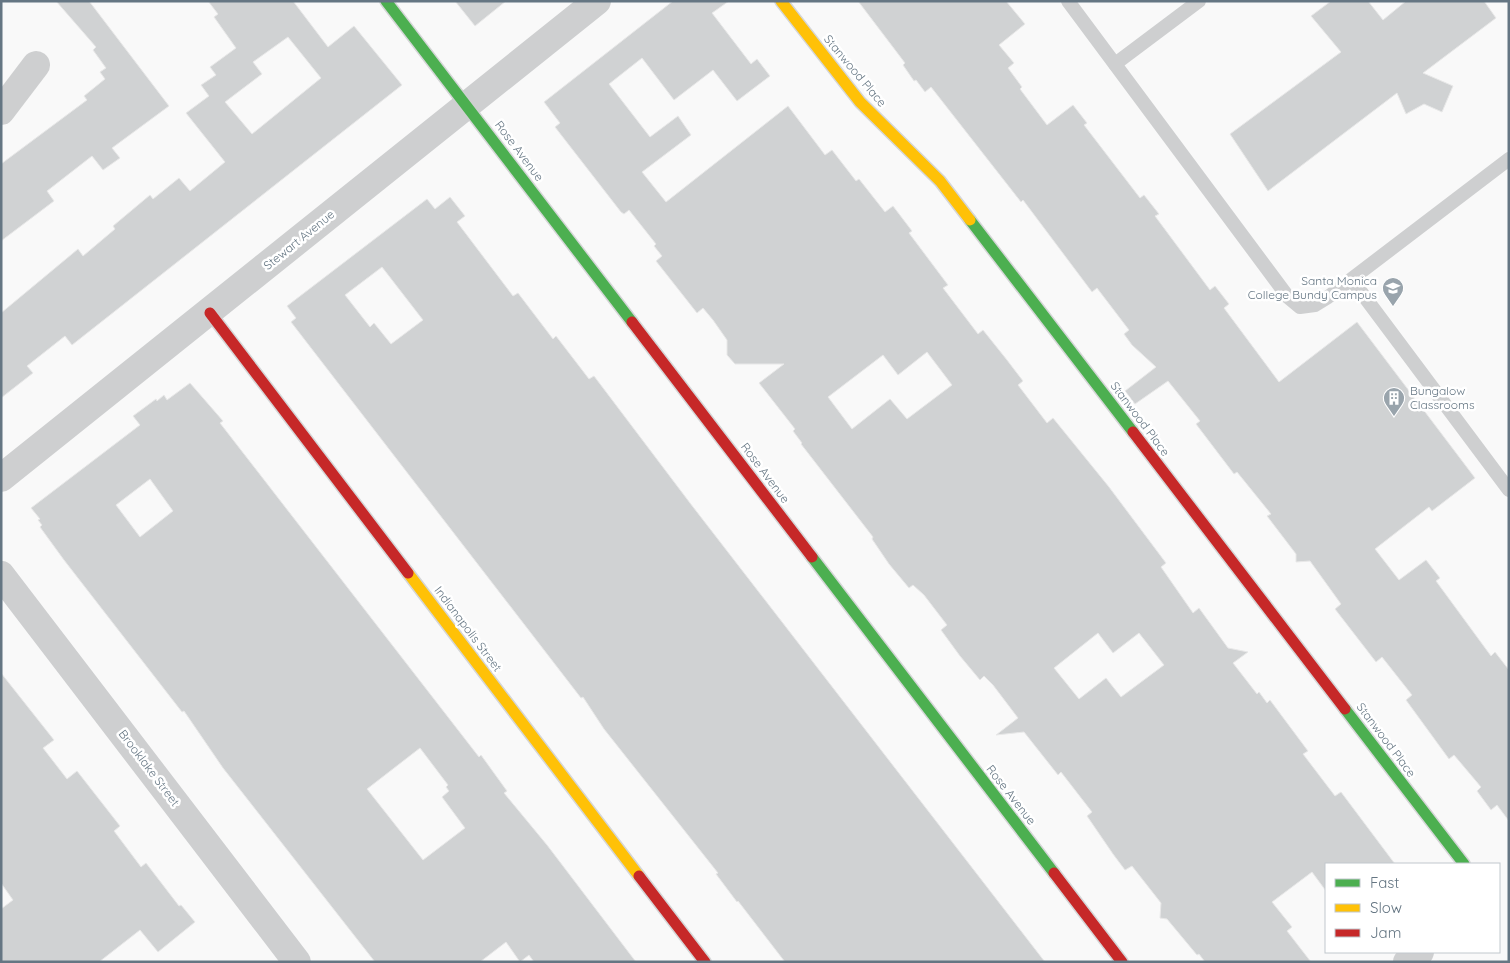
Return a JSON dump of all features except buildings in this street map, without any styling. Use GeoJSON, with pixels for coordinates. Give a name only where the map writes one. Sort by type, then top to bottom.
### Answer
{"type":"FeatureCollection","features":[{"type":"Feature","properties":{"kind":"street","name":"Rose Avenue"},"geometry":{"type":"LineString","coordinates":[[386,1],[1122,962]]}},
{"type":"Feature","properties":{"kind":"street","name":"Stewart Avenue"},"geometry":{"type":"LineString","coordinates":[[1,478],[596,1]]}},
{"type":"Feature","properties":{"kind":"street","name":"Stanwood Place"},"geometry":{"type":"LineString","coordinates":[[780,1],[860,102],[940,181],[1463,863]]}},
{"type":"Feature","properties":{"kind":"street"},"geometry":{"type":"LineString","coordinates":[[1,111],[36,65]]}},
{"type":"Feature","properties":{"kind":"street","name":"Indianapolis Street"},"geometry":{"type":"LineString","coordinates":[[210,312],[705,962]]}},
{"type":"Feature","properties":{"kind":"street","name":"Brooklake Street"},"geometry":{"type":"LineString","coordinates":[[1,575],[298,962]]}},
{"type":"Feature","properties":{"kind":"street"},"geometry":{"type":"LineString","coordinates":[[1407,962],[1419,953]]}},
{"type":"Feature","properties":{"kind":"lane"},"geometry":{"type":"LineString","coordinates":[[1068,1],[1288,297],[1300,307],[1315,304],[1352,280],[1509,159]]}},
{"type":"Feature","properties":{"kind":"lane"},"geometry":{"type":"LineString","coordinates":[[1115,64],[1199,1]]}},
{"type":"Feature","properties":{"kind":"lane"},"geometry":{"type":"LineString","coordinates":[[1352,280],[1509,490]]}},
{"type":"Feature","properties":{"kind":"traffic: fast"},"geometry":{"type":"LineString","coordinates":[[386,1],[632,322]]}},
{"type":"Feature","properties":{"kind":"traffic: fast"},"geometry":{"type":"LineString","coordinates":[[970,220],[1133,432]]}},
{"type":"Feature","properties":{"kind":"traffic: fast"},"geometry":{"type":"LineString","coordinates":[[812,557],[1054,873]]}},
{"type":"Feature","properties":{"kind":"traffic: fast"},"geometry":{"type":"LineString","coordinates":[[1345,709],[1463,863]]}},
{"type":"Feature","properties":{"kind":"traffic: slow"},"geometry":{"type":"LineString","coordinates":[[781,1],[860,102],[940,181],[970,220]]}},
{"type":"Feature","properties":{"kind":"traffic: slow"},"geometry":{"type":"LineString","coordinates":[[408,573],[639,876]]}},
{"type":"Feature","properties":{"kind":"traffic: jam"},"geometry":{"type":"LineString","coordinates":[[210,313],[408,573]]}},
{"type":"Feature","properties":{"kind":"traffic: jam"},"geometry":{"type":"LineString","coordinates":[[632,322],[812,557]]}},
{"type":"Feature","properties":{"kind":"traffic: jam"},"geometry":{"type":"LineString","coordinates":[[1133,432],[1345,709]]}},
{"type":"Feature","properties":{"kind":"traffic: jam"},"geometry":{"type":"LineString","coordinates":[[1054,873],[1122,962]]}},
{"type":"Feature","properties":{"kind":"traffic: jam"},"geometry":{"type":"LineString","coordinates":[[639,876],[705,962]]}},
{"type":"Feature","properties":{"kind":"place","name":"Santa Monica College Bundy Campus"},"geometry":{"type":"Point","coordinates":[1393,307]}},
{"type":"Feature","properties":{"kind":"place","name":"Bungalow Classrooms"},"geometry":{"type":"Point","coordinates":[1394,417]}}]}
